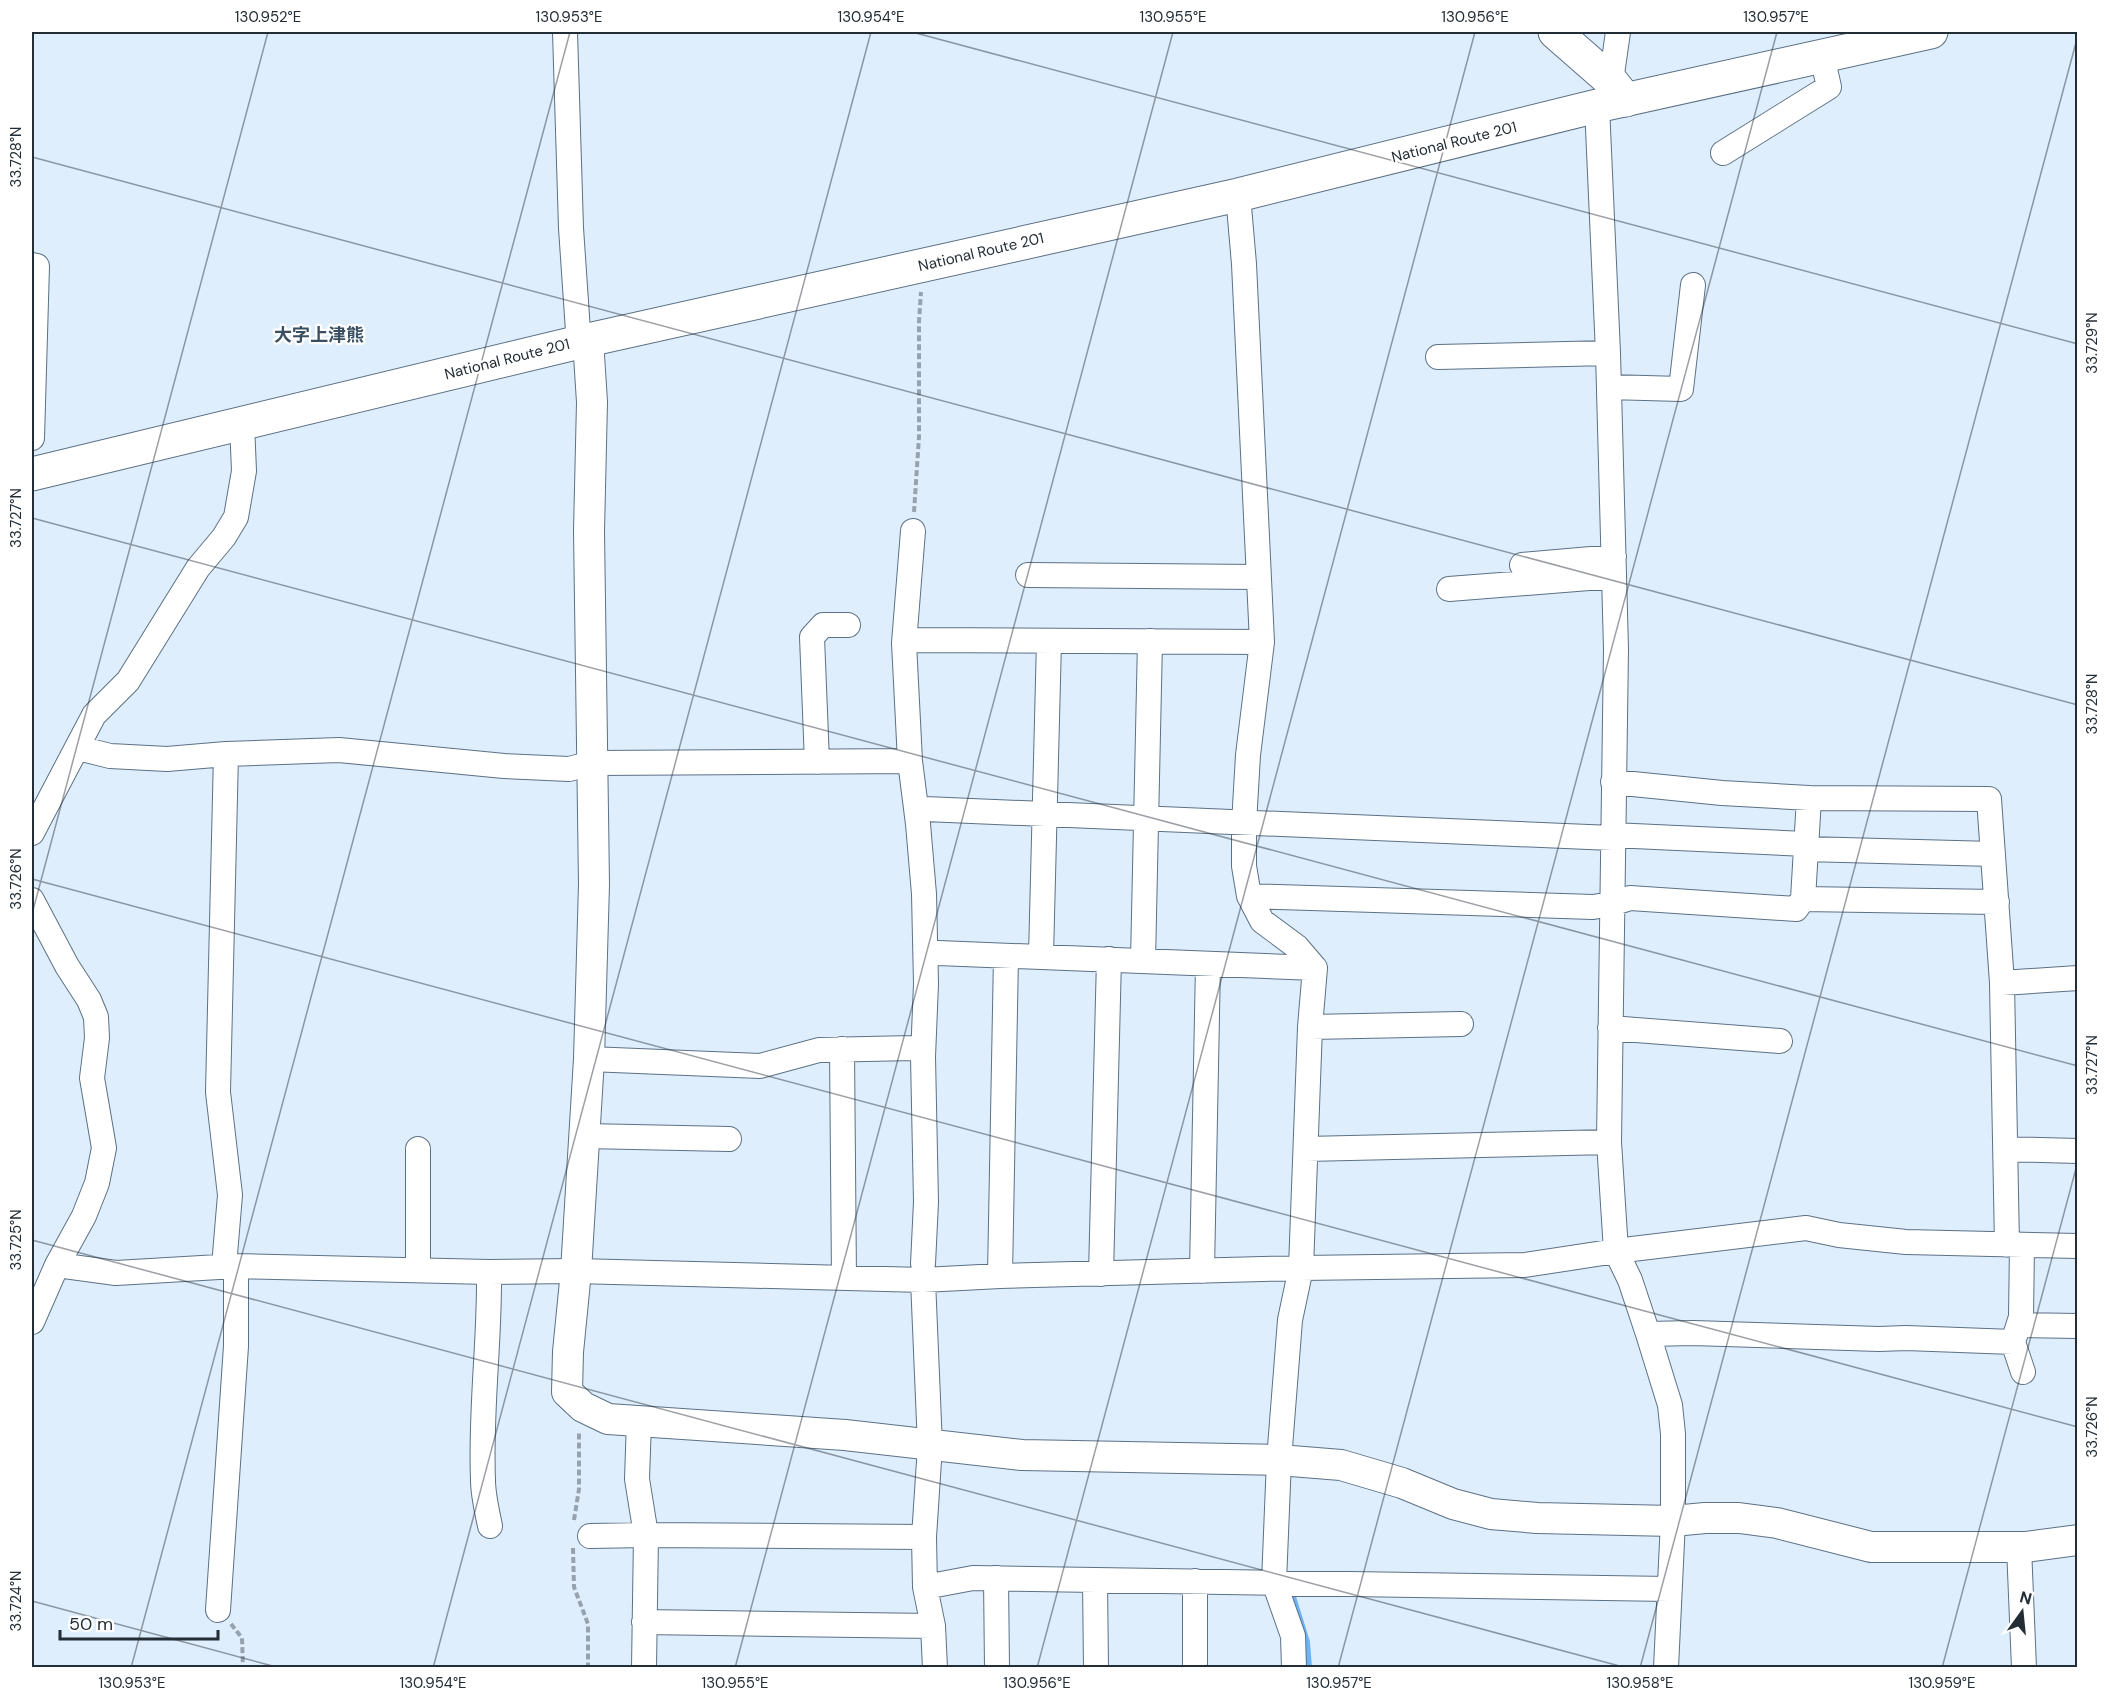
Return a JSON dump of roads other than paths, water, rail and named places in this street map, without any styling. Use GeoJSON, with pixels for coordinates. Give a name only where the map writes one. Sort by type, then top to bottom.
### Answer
{"type":"FeatureCollection","features":[{"type":"Feature","properties":{"kind":"main road"},"geometry":{"type":"LineString","coordinates":[[1555,32],[1611,96]]}},
{"type":"Feature","properties":{"kind":"main road","name":"National Route 201"},"geometry":{"type":"LineString","coordinates":[[32,474],[588,340],[1238,195],[1611,96],[1822,56],[1931,32]]}},
{"type":"Feature","properties":{"kind":"street"},"geometry":{"type":"LineString","coordinates":[[565,32],[571,228],[578,330],[588,340],[592,402],[589,531],[594,884],[585,1136],[568,1352],[567,1392],[583,1407],[608,1419],[845,1435],[1022,1455],[1279,1460],[1341,1465],[1402,1483],[1453,1504],[1491,1514],[1537,1518],[1673,1521],[1728,1518],[1767,1522],[1870,1547],[2019,1547],[2078,1540]]}},
{"type":"Feature","properties":{"kind":"street"},"geometry":{"type":"LineString","coordinates":[[1618,32],[1611,96],[1608,353],[1616,649],[1609,1142],[1616,1251],[1630,1280],[1670,1405],[1673,1434],[1673,1521],[1666,1668]]}},
{"type":"Feature","properties":{"kind":"street"},"geometry":{"type":"LineString","coordinates":[[1723,153],[1829,87],[1822,56]]}},
{"type":"Feature","properties":{"kind":"street"},"geometry":{"type":"LineString","coordinates":[[1238,195],[1244,264],[1262,642],[1248,755],[1244,866],[1249,896],[1262,921],[1297,947],[1315,968],[1310,1027],[1301,1268],[1290,1320],[1279,1460],[1274,1582],[1293,1636],[1294,1668]]}},
{"type":"Feature","properties":{"kind":"street"},"geometry":{"type":"LineString","coordinates":[[32,266],[37,266],[32,438]]}},
{"type":"Feature","properties":{"kind":"street"},"geometry":{"type":"LineString","coordinates":[[1609,387],[1682,389],[1693,285]]}},
{"type":"Feature","properties":{"kind":"street"},"geometry":{"type":"LineString","coordinates":[[1438,357],[1608,353]]}},
{"type":"Feature","properties":{"kind":"street"},"geometry":{"type":"LineString","coordinates":[[32,833],[94,716],[128,681],[198,568],[224,537],[236,518],[244,471],[242,424]]}},
{"type":"Feature","properties":{"kind":"street"},"geometry":{"type":"LineString","coordinates":[[913,531],[904,643],[910,761],[924,894],[926,984],[923,1058],[926,1202],[923,1272],[930,1446],[924,1537],[925,1587],[933,1626],[935,1668]]}},
{"type":"Feature","properties":{"kind":"street"},"geometry":{"type":"LineString","coordinates":[[1521,565],[1614,566]]}},
{"type":"Feature","properties":{"kind":"street"},"geometry":{"type":"LineString","coordinates":[[1449,589],[1614,566]]}},
{"type":"Feature","properties":{"kind":"street"},"geometry":{"type":"LineString","coordinates":[[1028,575],[1258,577]]}},
{"type":"Feature","properties":{"kind":"street"},"geometry":{"type":"LineString","coordinates":[[817,762],[812,637],[823,625],[848,625]]}},
{"type":"Feature","properties":{"kind":"street"},"geometry":{"type":"LineString","coordinates":[[916,640],[1262,642]]}},
{"type":"Feature","properties":{"kind":"street"},"geometry":{"type":"LineString","coordinates":[[1041,957],[1046,813],[1048,641]]}},
{"type":"Feature","properties":{"kind":"street"},"geometry":{"type":"LineString","coordinates":[[1143,961],[1150,641]]}},
{"type":"Feature","properties":{"kind":"street"},"geometry":{"type":"LineString","coordinates":[[78,748],[110,756],[167,759],[226,754],[339,750],[504,766],[569,769],[592,763],[910,761]]}},
{"type":"Feature","properties":{"kind":"street"},"geometry":{"type":"LineString","coordinates":[[218,1610],[236,1346],[230,1266],[230,1195],[218,1092],[226,754]]}},
{"type":"Feature","properties":{"kind":"street"},"geometry":{"type":"LineString","coordinates":[[1613,782],[1722,793],[1809,798],[1989,799],[2002,983],[2006,1149],[2014,1245],[2022,1292],[2016,1334],[2023,1372]]}},
{"type":"Feature","properties":{"kind":"street"},"geometry":{"type":"LineString","coordinates":[[1249,896],[1593,906],[1611,904],[1630,897],[1796,909],[1803,899],[1809,798]]}},
{"type":"Feature","properties":{"kind":"street"},"geometry":{"type":"LineString","coordinates":[[925,809],[1993,854]]}},
{"type":"Feature","properties":{"kind":"street"},"geometry":{"type":"LineString","coordinates":[[1803,899],[1997,902]]}},
{"type":"Feature","properties":{"kind":"street"},"geometry":{"type":"LineString","coordinates":[[32,900],[67,966],[89,1000],[96,1017],[97,1038],[92,1078],[104,1148],[97,1183],[84,1216],[57,1265],[32,1322]]}},
{"type":"Feature","properties":{"kind":"street"},"geometry":{"type":"LineString","coordinates":[[938,953],[1315,968]]}},
{"type":"Feature","properties":{"kind":"street"},"geometry":{"type":"LineString","coordinates":[[1000,1276],[1006,957]]}},
{"type":"Feature","properties":{"kind":"street"},"geometry":{"type":"LineString","coordinates":[[1101,1274],[1109,959]]}},
{"type":"Feature","properties":{"kind":"street"},"geometry":{"type":"LineString","coordinates":[[1202,1271],[1208,964]]}},
{"type":"Feature","properties":{"kind":"street"},"geometry":{"type":"LineString","coordinates":[[2002,983],[2078,978]]}},
{"type":"Feature","properties":{"kind":"street"},"geometry":{"type":"LineString","coordinates":[[1310,1027],[1461,1024]]}},
{"type":"Feature","properties":{"kind":"street"},"geometry":{"type":"LineString","coordinates":[[1610,1028],[1780,1041]]}},
{"type":"Feature","properties":{"kind":"street"},"geometry":{"type":"LineString","coordinates":[[589,1059],[760,1066],[819,1050],[914,1048]]}},
{"type":"Feature","properties":{"kind":"street"},"geometry":{"type":"LineString","coordinates":[[842,1049],[844,1278]]}},
{"type":"Feature","properties":{"kind":"street"},"geometry":{"type":"LineString","coordinates":[[585,1136],[729,1139]]}},
{"type":"Feature","properties":{"kind":"street"},"geometry":{"type":"LineString","coordinates":[[1306,1149],[1609,1142]]}},
{"type":"Feature","properties":{"kind":"street"},"geometry":{"type":"LineString","coordinates":[[418,1149],[418,1270]]}},
{"type":"Feature","properties":{"kind":"street"},"geometry":{"type":"LineString","coordinates":[[2006,1149],[2078,1151]]}},
{"type":"Feature","properties":{"kind":"street"},"geometry":{"type":"LineString","coordinates":[[57,1265],[116,1273],[230,1266],[844,1278],[923,1272],[1000,1276],[1101,1274],[1525,1264],[1806,1228],[1839,1235],[1906,1242],[2078,1246]]}},
{"type":"Feature","properties":{"kind":"street"},"geometry":{"type":"LineString","coordinates":[[489,1272],[490,1318],[485,1368],[482,1482],[490,1526]]}},
{"type":"Feature","properties":{"kind":"street"},"geometry":{"type":"LineString","coordinates":[[1648,1334],[1693,1333],[1879,1339],[2016,1334],[2078,1326]]}},
{"type":"Feature","properties":{"kind":"street"},"geometry":{"type":"LineString","coordinates":[[639,1421],[637,1479],[646,1535],[644,1668]]}},
{"type":"Feature","properties":{"kind":"street"},"geometry":{"type":"LineString","coordinates":[[590,1536],[924,1537]]}},
{"type":"Feature","properties":{"kind":"street"},"geometry":{"type":"LineString","coordinates":[[2019,1547],[2024,1668]]}},
{"type":"Feature","properties":{"kind":"street"},"geometry":{"type":"LineString","coordinates":[[925,1587],[973,1578],[996,1578],[1669,1589]]}},
{"type":"Feature","properties":{"kind":"street"},"geometry":{"type":"LineString","coordinates":[[996,1578],[998,1668]]}},
{"type":"Feature","properties":{"kind":"street"},"geometry":{"type":"LineString","coordinates":[[1095,1580],[1096,1668]]}},
{"type":"Feature","properties":{"kind":"street"},"geometry":{"type":"LineString","coordinates":[[1195,1581],[1195,1668]]}},
{"type":"Feature","properties":{"kind":"street"},"geometry":{"type":"LineString","coordinates":[[644,1622],[933,1626]]}},
{"type":"Feature","properties":{"kind":"waterway"},"geometry":{"type":"LineString","coordinates":[[1293,1597],[1307,1642],[1309,1668]]}},
{"type":"Feature","properties":{"kind":"district","name":"大字上津熊"},"geometry":{"type":"Point","coordinates":[319,335]}}]}
